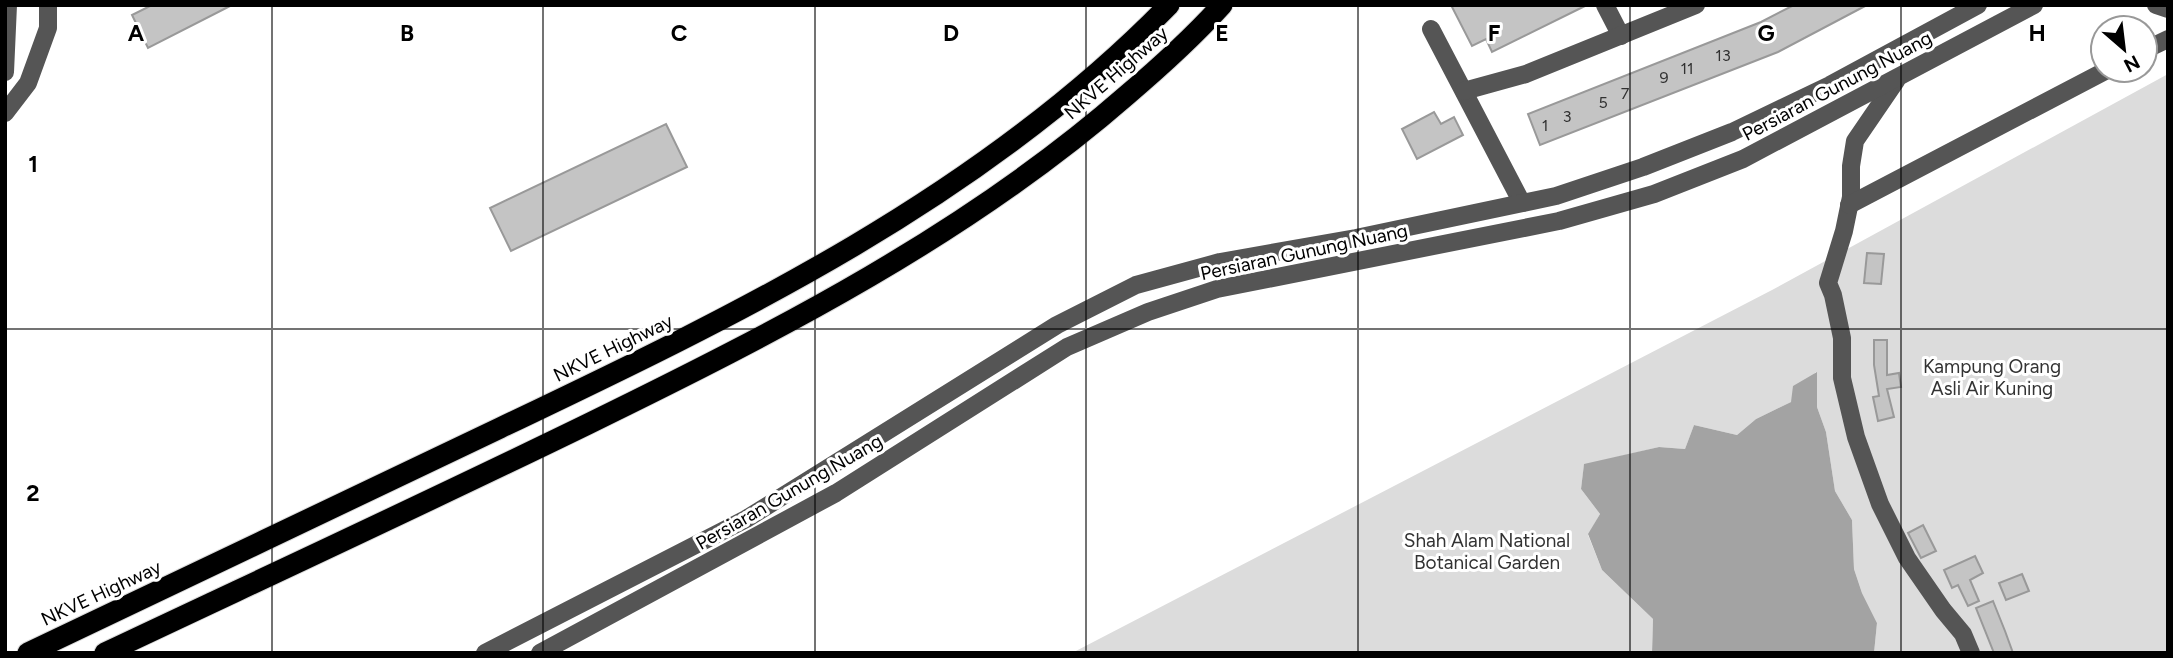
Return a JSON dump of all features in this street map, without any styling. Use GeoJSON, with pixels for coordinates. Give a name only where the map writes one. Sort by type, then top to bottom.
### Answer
{"type":"FeatureCollection","features":[{"type":"Feature","properties":{"kind":"highway","name":"NKVE Highway"},"geometry":{"type":"LineString","coordinates":[[105,653],[603,417],[752,343],[863,281],[1005,192],[1083,132],[1165,62],[1222,5]]}},
{"type":"Feature","properties":{"kind":"highway","name":"NKVE Highway"},"geometry":{"type":"LineString","coordinates":[[28,653],[597,382],[737,312],[845,251],[980,165],[1034,127],[1168,6]]}},
{"type":"Feature","properties":{"kind":"street"},"geometry":{"type":"LineString","coordinates":[[5,72],[8,5]]}},
{"type":"Feature","properties":{"kind":"street"},"geometry":{"type":"LineString","coordinates":[[5,113],[28,83],[48,28],[48,5]]}},
{"type":"Feature","properties":{"kind":"street"},"geometry":{"type":"LineString","coordinates":[[1605,5],[1621,36]]}},
{"type":"Feature","properties":{"kind":"street"},"geometry":{"type":"LineString","coordinates":[[1464,91],[1526,74],[1696,5]]}},
{"type":"Feature","properties":{"kind":"street","name":"Persiaran Gunung Nuang"},"geometry":{"type":"LineString","coordinates":[[485,653],[746,519],[1056,325],[1136,285],[1220,262],[1356,238],[1556,196],[1631,171],[1732,132],[1830,85],[1978,5]]}},
{"type":"Feature","properties":{"kind":"street","name":"Persiaran Gunung Nuang"},"geometry":{"type":"LineString","coordinates":[[540,653],[836,493],[1067,347],[1148,312],[1217,289],[1559,221],[1654,194],[1743,159],[2034,5]]}},
{"type":"Feature","properties":{"kind":"street"},"geometry":{"type":"LineString","coordinates":[[2155,5],[2168,9]]}},
{"type":"Feature","properties":{"kind":"street"},"geometry":{"type":"LineString","coordinates":[[1431,29],[1522,203]]}},
{"type":"Feature","properties":{"kind":"street"},"geometry":{"type":"LineString","coordinates":[[1897,78],[1855,141],[1851,166],[1851,197],[1828,283],[1842,338],[1842,378],[1856,437],[1880,503],[1907,558],[1942,610],[1963,634],[1971,653]]}},
{"type":"Feature","properties":{"kind":"street"},"geometry":{"type":"LineString","coordinates":[[1849,205],[2089,80]]}},
{"type":"Feature","properties":{"kind":"green space","name":"Kampung Orang Asli Air Kuning"},"geometry":{"type":"Polygon","coordinates":[[[2168,74],[2168,653],[1874,653],[1877,623],[1854,569],[1852,520],[1835,491],[1826,432],[1817,407],[1816,372],[1791,402],[1756,419],[1737,435],[1694,425],[1685,449],[1659,447],[1584,465],[1581,489],[1600,514],[1588,535],[1602,570],[1653,619],[1652,653],[1072,653],[1772,290],[2150,84],[2159,84],[2159,79],[2168,74]]]}},
{"type":"Feature","properties":{"kind":"shaded area"},"geometry":{"type":"Polygon","coordinates":[[[1817,372],[1817,407],[1826,432],[1835,491],[1852,520],[1854,569],[1877,623],[1874,653],[1652,653],[1653,619],[1602,570],[1588,534],[1600,514],[1581,489],[1584,464],[1659,447],[1685,449],[1694,425],[1737,435],[1756,419],[1791,402],[1793,386],[1817,372]]]}},
{"type":"Feature","properties":{"kind":"building"},"geometry":{"type":"Polygon","coordinates":[[[152,5],[232,5],[148,48],[132,15],[152,5]]]}},
{"type":"Feature","properties":{"kind":"building"},"geometry":{"type":"Polygon","coordinates":[[[1451,5],[1587,5],[1492,52],[1486,39],[1472,46],[1451,5]]]}},
{"type":"Feature","properties":{"kind":"building"},"geometry":{"type":"Polygon","coordinates":[[[1794,5],[1867,5],[1778,52],[1540,145],[1528,114],[1761,22],[1794,5]]]}},
{"type":"Feature","properties":{"kind":"building"},"geometry":{"type":"Polygon","coordinates":[[[1434,112],[1441,124],[1454,117],[1463,135],[1417,159],[1402,129],[1434,112]]]}},
{"type":"Feature","properties":{"kind":"building"},"geometry":{"type":"Polygon","coordinates":[[[666,124],[687,167],[511,251],[490,208],[666,124]]]}},
{"type":"Feature","properties":{"kind":"building"},"geometry":{"type":"Polygon","coordinates":[[[1867,253],[1884,254],[1881,284],[1864,283],[1867,253]]]}},
{"type":"Feature","properties":{"kind":"building"},"geometry":{"type":"Polygon","coordinates":[[[1874,340],[1887,340],[1887,375],[1899,373],[1901,387],[1887,389],[1894,417],[1878,421],[1873,397],[1879,396],[1874,365],[1874,340]]]}},
{"type":"Feature","properties":{"kind":"building"},"geometry":{"type":"Polygon","coordinates":[[[1923,525],[1936,551],[1921,558],[1908,533],[1923,525]]]}},
{"type":"Feature","properties":{"kind":"building"},"geometry":{"type":"Polygon","coordinates":[[[1975,556],[1983,573],[1970,580],[1979,601],[1968,606],[1958,585],[1952,588],[1944,570],[1975,556]]]}},
{"type":"Feature","properties":{"kind":"building"},"geometry":{"type":"Polygon","coordinates":[[[2022,574],[2029,591],[2006,600],[1999,583],[2022,574]]]}},
{"type":"Feature","properties":{"kind":"building"},"geometry":{"type":"Polygon","coordinates":[[[1993,601],[2013,653],[1994,653],[1976,608],[1993,601]]]}},
{"type":"Feature","properties":{"kind":"park label","name":"Shah Alam National Botanical Garden"},"geometry":{"type":"Point","coordinates":[1487,551]}}]}
